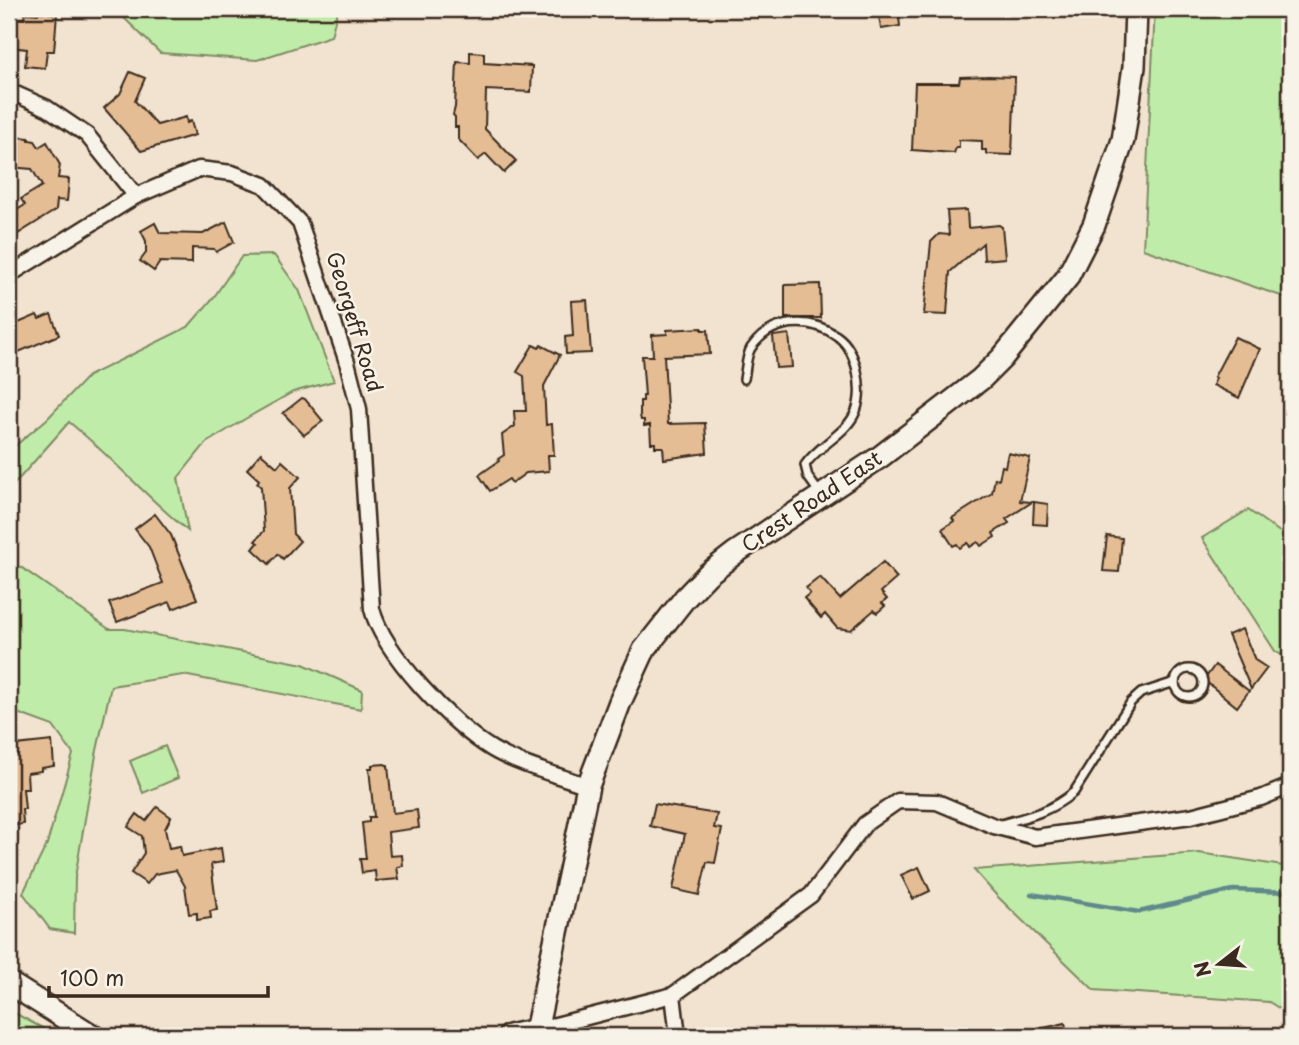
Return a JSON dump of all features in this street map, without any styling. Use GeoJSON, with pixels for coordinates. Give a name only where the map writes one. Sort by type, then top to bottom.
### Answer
{"type":"FeatureCollection","features":[{"type":"Feature","properties":{"kind":"street","name":"Crest Road East"},"geometry":{"type":"LineString","coordinates":[[535,1033],[588,786],[620,702],[644,650],[708,575],[735,552],[880,457],[981,379],[1002,358],[1067,278],[1094,225],[1123,140],[1134,67],[1136,9]]}},
{"type":"Feature","properties":{"kind":"street"},"geometry":{"type":"LineString","coordinates":[[9,91],[47,108],[88,135],[135,196]]}},
{"type":"Feature","properties":{"kind":"street","name":"Georgeff Road"},"geometry":{"type":"LineString","coordinates":[[9,275],[135,196],[199,169],[232,173],[264,184],[300,223],[347,362],[359,410],[375,621],[395,653],[426,691],[457,722],[493,750],[588,786]]}},
{"type":"Feature","properties":{"kind":"street"},"geometry":{"type":"LineString","coordinates":[[509,1036],[535,1033],[673,996],[811,895],[865,824],[898,802],[937,802],[993,826],[1035,837],[1202,813],[1261,799],[1290,786]]}},
{"type":"Feature","properties":{"kind":"street"},"geometry":{"type":"LineString","coordinates":[[9,983],[93,1036]]}},
{"type":"Feature","properties":{"kind":"street"},"geometry":{"type":"LineString","coordinates":[[673,996],[678,1036]]}},
{"type":"Feature","properties":{"kind":"lane"},"geometry":{"type":"LineString","coordinates":[[744,379],[751,348],[770,328],[778,325],[803,323],[838,336],[845,344],[857,374],[858,405],[851,420],[805,466],[808,477],[821,496]]}},
{"type":"Feature","properties":{"kind":"lane"},"geometry":{"type":"LineString","coordinates":[[993,826],[1049,810],[1063,801],[1074,792],[1131,702],[1141,693],[1175,682]]}},
{"type":"Feature","properties":{"kind":"green space"},"geometry":{"type":"Polygon","coordinates":[[[115,9],[338,9],[331,36],[257,60],[160,53],[115,9]]]}},
{"type":"Feature","properties":{"kind":"green space"},"geometry":{"type":"Polygon","coordinates":[[[1155,9],[1290,9],[1290,299],[1143,249],[1155,9]]]}},
{"type":"Feature","properties":{"kind":"green space"},"geometry":{"type":"Polygon","coordinates":[[[274,255],[299,290],[334,381],[293,392],[206,443],[178,478],[188,531],[69,422],[9,490],[9,451],[47,419],[88,376],[188,327],[214,297],[242,256],[274,255]]]}},
{"type":"Feature","properties":{"kind":"green space"},"geometry":{"type":"Polygon","coordinates":[[[1248,510],[1290,539],[1290,660],[1275,651],[1202,538],[1248,510]]]}},
{"type":"Feature","properties":{"kind":"green space"},"geometry":{"type":"Polygon","coordinates":[[[9,563],[22,568],[109,629],[125,629],[303,664],[362,690],[361,709],[183,675],[111,686],[75,877],[74,933],[50,929],[23,893],[47,844],[73,754],[53,726],[9,710],[9,563]]]}},
{"type":"Feature","properties":{"kind":"green space"},"geometry":{"type":"Polygon","coordinates":[[[165,746],[178,778],[143,793],[130,761],[165,746]]]}},
{"type":"Feature","properties":{"kind":"green space"},"geometry":{"type":"Polygon","coordinates":[[[1199,853],[1290,867],[1290,1015],[1269,1002],[1094,990],[997,896],[974,870],[1199,853]]]}},
{"type":"Feature","properties":{"kind":"green space"},"geometry":{"type":"Polygon","coordinates":[[[9,1010],[57,1036],[9,1036],[9,1010]]]}},
{"type":"Feature","properties":{"kind":"building"},"geometry":{"type":"Polygon","coordinates":[[[878,9],[898,9],[900,26],[881,29],[878,9]]]}},
{"type":"Feature","properties":{"kind":"building"},"geometry":{"type":"Polygon","coordinates":[[[25,13],[57,14],[54,51],[47,51],[45,68],[25,66],[27,49],[9,47],[12,18],[24,19],[25,13]]]}},
{"type":"Feature","properties":{"kind":"building"},"geometry":{"type":"Polygon","coordinates":[[[470,52],[484,53],[484,63],[532,66],[531,92],[486,90],[485,129],[516,161],[504,173],[486,154],[478,160],[458,139],[458,127],[455,127],[453,115],[457,62],[470,63],[470,52]]]}},
{"type":"Feature","properties":{"kind":"building"},"geometry":{"type":"Polygon","coordinates":[[[130,72],[145,78],[135,101],[157,125],[186,117],[187,123],[191,121],[195,135],[141,151],[104,108],[120,94],[130,72]]]}},
{"type":"Feature","properties":{"kind":"building"},"geometry":{"type":"Polygon","coordinates":[[[960,77],[1015,77],[1012,155],[986,154],[986,150],[982,150],[982,141],[959,140],[959,148],[956,148],[954,153],[912,150],[915,83],[959,83],[960,77]]]}},
{"type":"Feature","properties":{"kind":"building"},"geometry":{"type":"Polygon","coordinates":[[[17,137],[29,138],[39,147],[47,142],[60,165],[58,178],[69,179],[67,201],[57,200],[56,210],[13,237],[9,230],[9,215],[25,205],[21,199],[42,186],[32,169],[9,167],[9,139],[17,140],[17,137]]]}},
{"type":"Feature","properties":{"kind":"building"},"geometry":{"type":"Polygon","coordinates":[[[967,210],[968,228],[1002,227],[1005,258],[984,260],[983,243],[950,272],[947,315],[924,314],[931,242],[939,234],[949,235],[947,211],[967,210]]]}},
{"type":"Feature","properties":{"kind":"building"},"geometry":{"type":"Polygon","coordinates":[[[226,222],[234,242],[216,252],[214,249],[192,248],[192,263],[160,262],[154,271],[140,261],[146,253],[146,241],[141,231],[155,223],[160,233],[203,234],[226,222]]]}},
{"type":"Feature","properties":{"kind":"building"},"geometry":{"type":"Polygon","coordinates":[[[820,284],[821,318],[785,318],[785,285],[820,284]]]}},
{"type":"Feature","properties":{"kind":"building"},"geometry":{"type":"Polygon","coordinates":[[[587,300],[591,353],[566,354],[565,337],[573,336],[571,301],[587,300]]]}},
{"type":"Feature","properties":{"kind":"building"},"geometry":{"type":"Polygon","coordinates":[[[51,314],[59,335],[9,356],[9,327],[37,315],[39,319],[51,314]]]}},
{"type":"Feature","properties":{"kind":"building"},"geometry":{"type":"Polygon","coordinates":[[[667,330],[708,330],[710,354],[664,356],[668,424],[705,423],[707,453],[664,459],[663,447],[655,447],[655,443],[651,443],[650,425],[644,426],[644,420],[641,420],[640,416],[640,401],[643,401],[645,396],[642,356],[653,356],[652,335],[667,334],[667,330]]]}},
{"type":"Feature","properties":{"kind":"building"},"geometry":{"type":"Polygon","coordinates":[[[789,334],[792,367],[776,368],[773,336],[789,334]]]}},
{"type":"Feature","properties":{"kind":"building"},"geometry":{"type":"Polygon","coordinates":[[[1235,337],[1260,349],[1239,398],[1213,385],[1216,378],[1214,377],[1235,337]]]}},
{"type":"Feature","properties":{"kind":"building"},"geometry":{"type":"Polygon","coordinates":[[[533,345],[539,348],[541,345],[560,355],[544,386],[546,425],[552,424],[554,455],[548,455],[549,471],[526,473],[512,483],[509,479],[490,491],[479,475],[504,455],[502,435],[515,426],[514,411],[526,411],[524,376],[517,372],[533,345]]]}},
{"type":"Feature","properties":{"kind":"building"},"geometry":{"type":"Polygon","coordinates":[[[302,398],[323,421],[304,435],[283,413],[302,398]]]}},
{"type":"Feature","properties":{"kind":"building"},"geometry":{"type":"Polygon","coordinates":[[[261,453],[277,467],[282,461],[300,477],[290,488],[293,534],[300,541],[283,559],[278,554],[269,564],[253,549],[258,543],[255,541],[264,531],[261,487],[257,483],[259,480],[247,469],[261,453]]]}},
{"type":"Feature","properties":{"kind":"building"},"geometry":{"type":"Polygon","coordinates":[[[1008,453],[1030,458],[1020,501],[1032,502],[1006,519],[1009,523],[993,533],[995,537],[981,546],[978,542],[970,547],[968,543],[960,548],[957,544],[953,546],[942,529],[954,521],[952,518],[992,493],[995,478],[999,479],[1008,453]]]}},
{"type":"Feature","properties":{"kind":"building"},"geometry":{"type":"Polygon","coordinates":[[[1034,502],[1048,504],[1047,525],[1033,524],[1034,502]]]}},
{"type":"Feature","properties":{"kind":"building"},"geometry":{"type":"Polygon","coordinates":[[[155,514],[171,535],[197,599],[173,609],[170,602],[117,622],[109,603],[163,583],[149,547],[135,529],[155,514]]]}},
{"type":"Feature","properties":{"kind":"building"},"geometry":{"type":"Polygon","coordinates":[[[1107,536],[1122,538],[1119,572],[1103,571],[1107,536]]]}},
{"type":"Feature","properties":{"kind":"building"},"geometry":{"type":"Polygon","coordinates":[[[883,562],[897,578],[881,592],[887,599],[882,603],[885,606],[877,613],[874,610],[851,630],[837,628],[825,614],[821,618],[804,598],[810,593],[806,588],[820,577],[840,599],[883,562]]]}},
{"type":"Feature","properties":{"kind":"building"},"geometry":{"type":"Polygon","coordinates":[[[1242,629],[1255,660],[1267,668],[1251,689],[1228,635],[1242,629]]]}},
{"type":"Feature","properties":{"kind":"building"},"geometry":{"type":"Polygon","coordinates":[[[1215,665],[1249,691],[1237,707],[1204,680],[1215,665]]]}},
{"type":"Feature","properties":{"kind":"building"},"geometry":{"type":"Polygon","coordinates":[[[52,741],[54,766],[27,773],[28,789],[23,789],[23,824],[9,826],[9,756],[17,755],[16,745],[52,741]]]}},
{"type":"Feature","properties":{"kind":"building"},"geometry":{"type":"Polygon","coordinates":[[[372,765],[388,766],[393,813],[417,810],[419,828],[388,832],[390,856],[402,855],[403,866],[397,867],[399,879],[376,881],[375,871],[362,873],[360,859],[366,859],[362,823],[369,822],[369,817],[374,817],[369,768],[372,768],[372,765]]]}},
{"type":"Feature","properties":{"kind":"building"},"geometry":{"type":"Polygon","coordinates":[[[655,804],[717,814],[714,828],[722,829],[715,863],[707,862],[699,895],[673,889],[685,834],[650,826],[655,804]]]}},
{"type":"Feature","properties":{"kind":"building"},"geometry":{"type":"Polygon","coordinates":[[[157,807],[171,817],[165,829],[169,848],[180,846],[182,856],[221,848],[223,862],[211,864],[217,910],[210,911],[211,918],[197,920],[197,913],[189,914],[185,886],[176,870],[155,874],[147,884],[131,873],[144,853],[142,836],[128,827],[137,814],[146,821],[157,807]]]}},
{"type":"Feature","properties":{"kind":"building"},"geometry":{"type":"Polygon","coordinates":[[[919,867],[930,891],[913,899],[901,875],[919,867]]]}},
{"type":"Feature","properties":{"kind":"building"},"geometry":{"type":"Polygon","coordinates":[[[1065,1023],[1068,1036],[1028,1036],[1027,1032],[1065,1023]]]}},
{"type":"Feature","properties":{"kind":"waterway"},"geometry":{"type":"LineString","coordinates":[[1031,894],[1139,912],[1233,890],[1290,892]]}}]}
